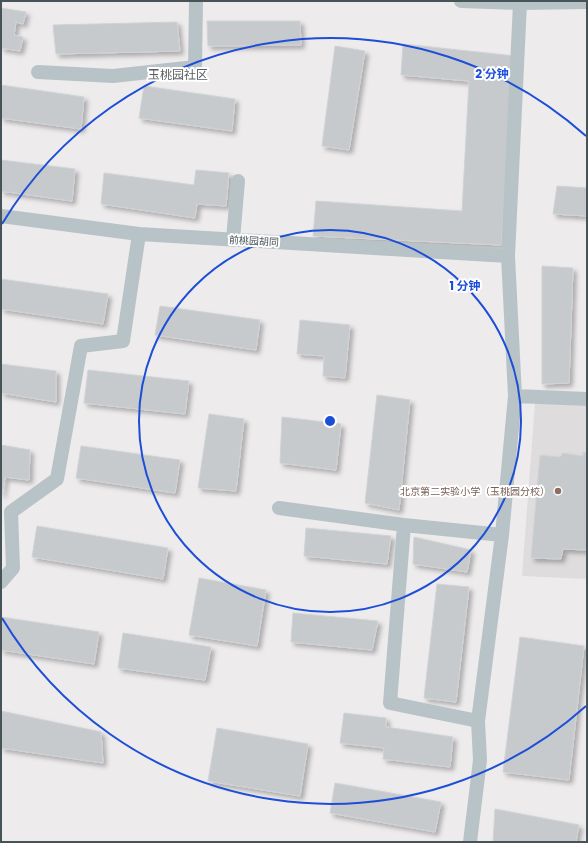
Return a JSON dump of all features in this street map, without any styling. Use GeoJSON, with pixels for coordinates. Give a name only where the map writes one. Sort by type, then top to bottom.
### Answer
{"type":"FeatureCollection","features":[{"type":"Feature","properties":{"kind":"street"},"geometry":{"type":"LineString","coordinates":[[38,72],[113,76],[195,67],[196,1]]}},
{"type":"Feature","properties":{"kind":"street"},"geometry":{"type":"LineString","coordinates":[[461,1],[520,3],[587,2]]}},
{"type":"Feature","properties":{"kind":"street"},"geometry":{"type":"LineString","coordinates":[[470,842],[480,760],[478,721],[502,535],[515,396],[508,256],[520,3]]}},
{"type":"Feature","properties":{"kind":"street"},"geometry":{"type":"LineString","coordinates":[[233,240],[238,181]]}},
{"type":"Feature","properties":{"kind":"street","name":"前桃园胡同"},"geometry":{"type":"LineString","coordinates":[[1,216],[139,234],[508,256]]}},
{"type":"Feature","properties":{"kind":"street"},"geometry":{"type":"LineString","coordinates":[[1,582],[13,568],[11,512],[57,479],[80,346],[123,341],[139,234]]}},
{"type":"Feature","properties":{"kind":"street"},"geometry":{"type":"LineString","coordinates":[[515,396],[587,399]]}},
{"type":"Feature","properties":{"kind":"street"},"geometry":{"type":"LineString","coordinates":[[279,508],[404,525],[502,535]]}},
{"type":"Feature","properties":{"kind":"street"},"geometry":{"type":"LineString","coordinates":[[404,525],[390,702],[478,721]]}},
{"type":"Feature","properties":{"kind":"shaded area","name":"北京第二实验小学（玉桃园分校）"},"geometry":{"type":"Polygon","coordinates":[[[535,403],[587,406],[587,579],[522,576],[535,403]]]}},
{"type":"Feature","properties":{"kind":"building"},"geometry":{"type":"Polygon","coordinates":[[[1,8],[26,12],[23,24],[16,22],[14,35],[23,37],[20,51],[1,48],[1,8]]]}},
{"type":"Feature","properties":{"kind":"building"},"geometry":{"type":"Polygon","coordinates":[[[207,21],[300,21],[301,45],[208,46],[207,21]]]}},
{"type":"Feature","properties":{"kind":"building"},"geometry":{"type":"Polygon","coordinates":[[[177,22],[180,51],[56,54],[53,25],[177,22]]]}},
{"type":"Feature","properties":{"kind":"building"},"geometry":{"type":"Polygon","coordinates":[[[403,44],[515,56],[501,245],[313,236],[316,201],[462,211],[469,81],[401,75],[403,44]]]}},
{"type":"Feature","properties":{"kind":"building"},"geometry":{"type":"Polygon","coordinates":[[[335,46],[365,51],[349,150],[322,146],[335,46]]]}},
{"type":"Feature","properties":{"kind":"building"},"geometry":{"type":"Polygon","coordinates":[[[1,85],[84,97],[81,129],[1,118],[1,85]]]}},
{"type":"Feature","properties":{"kind":"building"},"geometry":{"type":"Polygon","coordinates":[[[144,86],[235,99],[232,131],[139,118],[144,86]]]}},
{"type":"Feature","properties":{"kind":"building"},"geometry":{"type":"Polygon","coordinates":[[[1,160],[75,169],[72,201],[1,191],[1,160]]]}},
{"type":"Feature","properties":{"kind":"building"},"geometry":{"type":"Polygon","coordinates":[[[196,170],[229,173],[226,206],[197,204],[195,218],[101,204],[104,173],[194,185],[196,170]]]}},
{"type":"Feature","properties":{"kind":"building"},"geometry":{"type":"Polygon","coordinates":[[[557,186],[587,188],[587,216],[553,214],[557,186]]]}},
{"type":"Feature","properties":{"kind":"building"},"geometry":{"type":"Polygon","coordinates":[[[542,266],[573,268],[569,383],[542,384],[542,266]]]}},
{"type":"Feature","properties":{"kind":"building"},"geometry":{"type":"Polygon","coordinates":[[[1,279],[108,294],[103,324],[1,309],[1,279]]]}},
{"type":"Feature","properties":{"kind":"building"},"geometry":{"type":"Polygon","coordinates":[[[160,306],[260,320],[256,350],[155,335],[160,306]]]}},
{"type":"Feature","properties":{"kind":"building"},"geometry":{"type":"Polygon","coordinates":[[[300,320],[350,325],[345,378],[323,376],[324,356],[297,354],[300,320]]]}},
{"type":"Feature","properties":{"kind":"building"},"geometry":{"type":"Polygon","coordinates":[[[1,364],[56,371],[56,402],[1,393],[1,364]]]}},
{"type":"Feature","properties":{"kind":"building"},"geometry":{"type":"Polygon","coordinates":[[[88,370],[189,381],[185,414],[84,403],[88,370]]]}},
{"type":"Feature","properties":{"kind":"building"},"geometry":{"type":"Polygon","coordinates":[[[377,395],[410,400],[399,510],[365,503],[377,395]]]}},
{"type":"Feature","properties":{"kind":"building"},"geometry":{"type":"Polygon","coordinates":[[[209,414],[244,419],[236,491],[198,488],[209,414]]]}},
{"type":"Feature","properties":{"kind":"building"},"geometry":{"type":"Polygon","coordinates":[[[282,417],[341,424],[336,470],[280,463],[282,417]]]}},
{"type":"Feature","properties":{"kind":"building"},"geometry":{"type":"Polygon","coordinates":[[[1,445],[30,450],[29,480],[5,477],[2,495],[1,494],[1,445]]]}},
{"type":"Feature","properties":{"kind":"building"},"geometry":{"type":"Polygon","coordinates":[[[81,446],[180,460],[175,493],[76,478],[81,446]]]}},
{"type":"Feature","properties":{"kind":"building"},"geometry":{"type":"Polygon","coordinates":[[[583,452],[587,453],[587,550],[563,549],[561,559],[531,558],[540,455],[560,457],[563,453],[583,456],[583,452]]]}},
{"type":"Feature","properties":{"kind":"building"},"geometry":{"type":"Polygon","coordinates":[[[37,526],[168,548],[163,579],[32,557],[37,526]]]}},
{"type":"Feature","properties":{"kind":"building"},"geometry":{"type":"Polygon","coordinates":[[[306,528],[391,536],[387,564],[304,556],[306,528]]]}},
{"type":"Feature","properties":{"kind":"building"},"geometry":{"type":"Polygon","coordinates":[[[414,537],[471,550],[467,572],[413,564],[414,537]]]}},
{"type":"Feature","properties":{"kind":"building"},"geometry":{"type":"Polygon","coordinates":[[[199,578],[266,590],[257,646],[189,635],[199,578]]]}},
{"type":"Feature","properties":{"kind":"building"},"geometry":{"type":"Polygon","coordinates":[[[437,584],[469,587],[456,702],[424,698],[437,584]]]}},
{"type":"Feature","properties":{"kind":"building"},"geometry":{"type":"Polygon","coordinates":[[[293,613],[378,621],[372,650],[291,642],[293,613]]]}},
{"type":"Feature","properties":{"kind":"building"},"geometry":{"type":"Polygon","coordinates":[[[1,617],[99,632],[94,664],[1,650],[1,617]]]}},
{"type":"Feature","properties":{"kind":"building"},"geometry":{"type":"Polygon","coordinates":[[[123,633],[211,647],[205,680],[118,668],[123,633]]]}},
{"type":"Feature","properties":{"kind":"building"},"geometry":{"type":"Polygon","coordinates":[[[520,637],[584,646],[569,780],[503,772],[520,637]]]}},
{"type":"Feature","properties":{"kind":"building"},"geometry":{"type":"Polygon","coordinates":[[[1,711],[101,732],[103,763],[1,748],[1,711]]]}},
{"type":"Feature","properties":{"kind":"building"},"geometry":{"type":"Polygon","coordinates":[[[344,713],[386,718],[386,727],[453,737],[450,767],[383,759],[384,748],[340,743],[344,713]]]}},
{"type":"Feature","properties":{"kind":"building"},"geometry":{"type":"Polygon","coordinates":[[[217,728],[308,744],[300,796],[208,781],[217,728]]]}},
{"type":"Feature","properties":{"kind":"building"},"geometry":{"type":"Polygon","coordinates":[[[335,783],[441,802],[435,832],[330,813],[335,783]]]}},
{"type":"Feature","properties":{"kind":"building"},"geometry":{"type":"Polygon","coordinates":[[[495,809],[579,825],[576,842],[493,842],[495,809]]]}},
{"type":"Feature","properties":{"kind":"place","name":"北京第二实验小学（玉桃园分校）"},"geometry":{"type":"Point","coordinates":[558,491]}},
{"type":"Feature","properties":{"kind":"district","name":"玉桃园社区"},"geometry":{"type":"Point","coordinates":[178,74]}}]}
